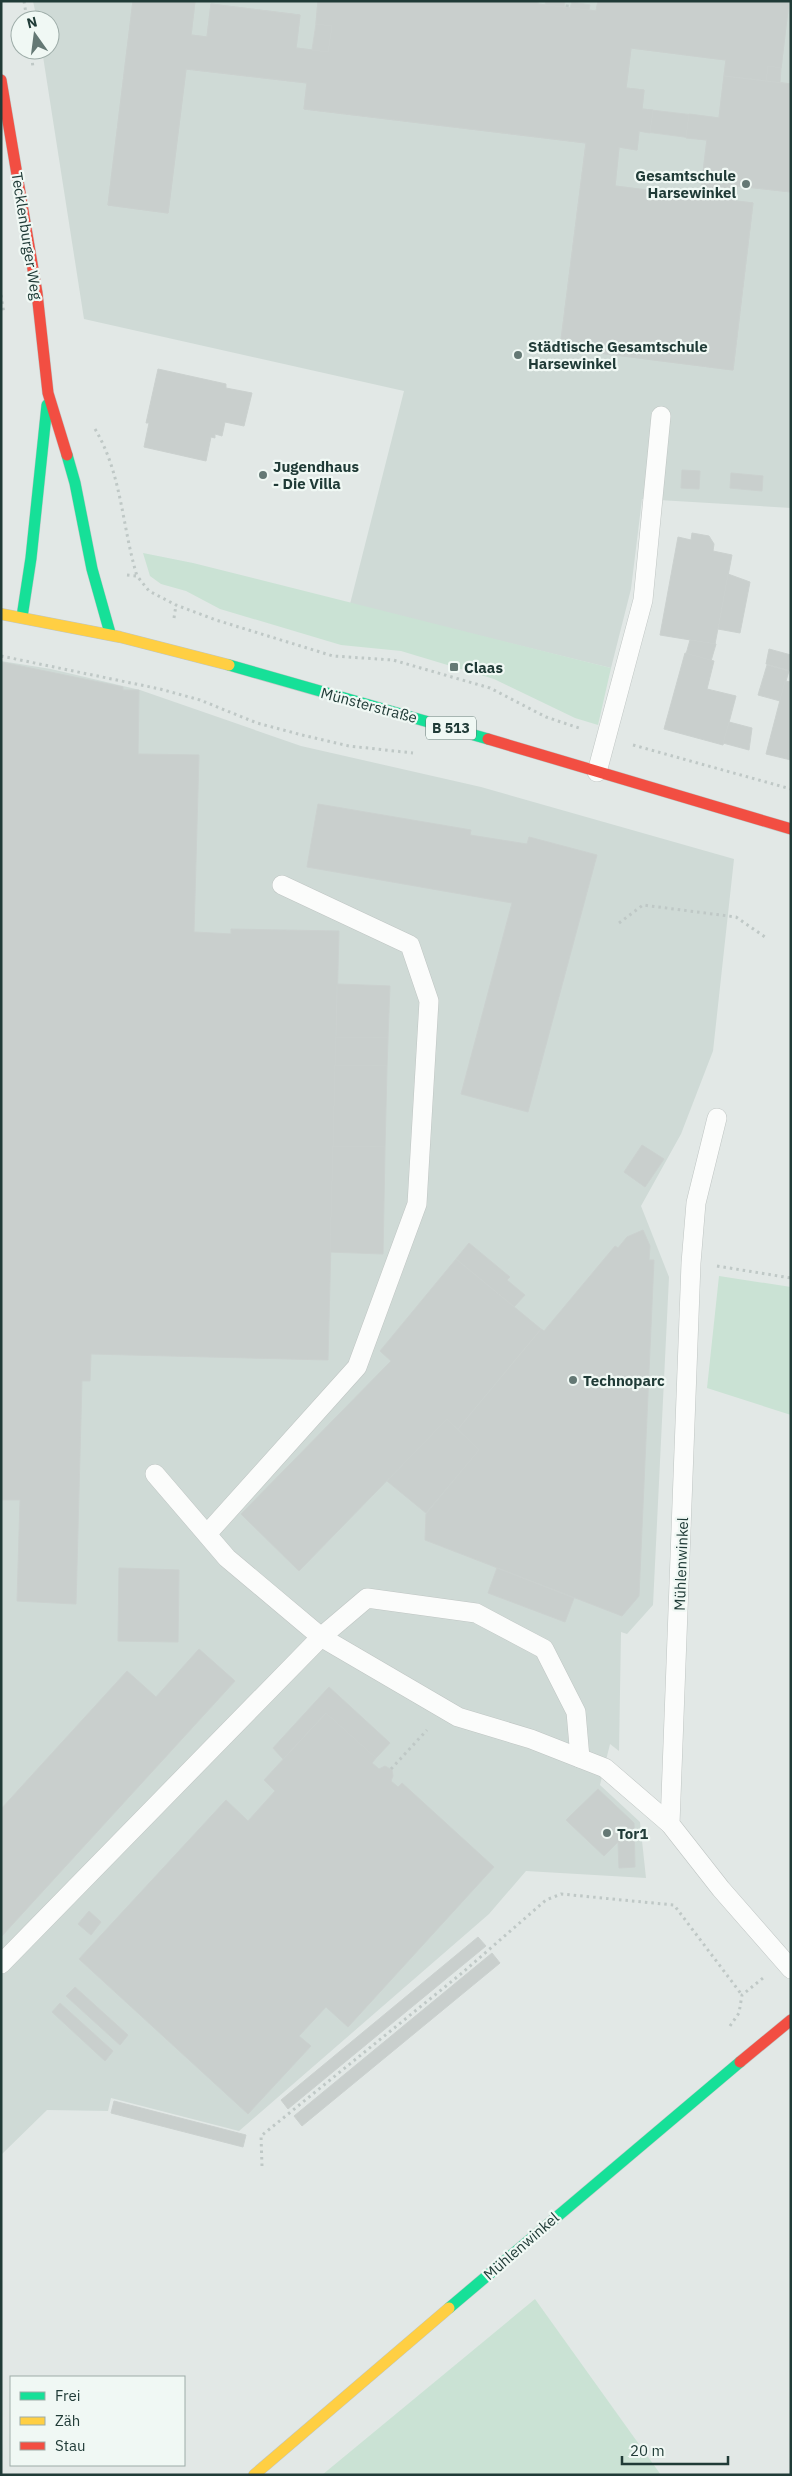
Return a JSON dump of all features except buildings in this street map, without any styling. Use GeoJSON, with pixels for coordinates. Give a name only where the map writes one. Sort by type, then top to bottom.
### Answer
{"type":"FeatureCollection","features":[{"type":"Feature","properties":{"kind":"street","name":"Tecklenburger Weg"},"geometry":{"type":"LineString","coordinates":[[1,80],[36,293],[48,393],[75,483],[92,569],[110,633]]}},
{"type":"Feature","properties":{"kind":"street","name":"Tecklenburger Weg"},"geometry":{"type":"LineString","coordinates":[[22,617],[31,558],[48,393]]}},
{"type":"Feature","properties":{"kind":"street","name":"Münsterstraße"},"geometry":{"type":"LineString","coordinates":[[1,614],[110,633],[440,724],[791,829]]}},
{"type":"Feature","properties":{"kind":"street","name":"Mühlenwinkel"},"geometry":{"type":"LineString","coordinates":[[254,2475],[584,2192],[791,2020]]}},
{"type":"Feature","properties":{"kind":"lane"},"geometry":{"type":"LineString","coordinates":[[597,772],[642,600],[661,416]]}},
{"type":"Feature","properties":{"kind":"lane"},"geometry":{"type":"LineString","coordinates":[[207,1534],[357,1367],[417,1204],[429,1001],[410,945],[282,885]]}},
{"type":"Feature","properties":{"kind":"lane","name":"Mühlenwinkel"},"geometry":{"type":"LineString","coordinates":[[670,1824],[691,1263],[696,1203],[718,1118]]}},
{"type":"Feature","properties":{"kind":"lane"},"geometry":{"type":"LineString","coordinates":[[155,1474],[227,1558],[321,1637],[458,1717],[531,1739],[605,1768],[670,1824],[722,1889],[791,1969]]}},
{"type":"Feature","properties":{"kind":"lane"},"geometry":{"type":"LineString","coordinates":[[1,1964],[321,1637],[367,1598],[476,1613],[544,1649],[576,1712],[580,1758]]}},
{"type":"Feature","properties":{"kind":"path"},"geometry":{"type":"LineString","coordinates":[[567,8],[568,1]]}},
{"type":"Feature","properties":{"kind":"path"},"geometry":{"type":"LineString","coordinates":[[33,60],[33,69]]}},
{"type":"Feature","properties":{"kind":"path"},"geometry":{"type":"LineString","coordinates":[[91,423],[106,448],[121,498],[131,556],[137,576],[150,592],[176,605],[216,620],[333,656],[393,660],[490,688],[546,717],[606,737],[791,790]]}},
{"type":"Feature","properties":{"kind":"path"},"geometry":{"type":"LineString","coordinates":[[92,569],[137,576]]}},
{"type":"Feature","properties":{"kind":"path"},"geometry":{"type":"LineString","coordinates":[[1,656],[160,689],[200,700],[257,723],[349,746],[420,754]]}},
{"type":"Feature","properties":{"kind":"path"},"geometry":{"type":"LineString","coordinates":[[618,923],[643,905],[736,917],[765,937]]}},
{"type":"Feature","properties":{"kind":"path"},"geometry":{"type":"LineString","coordinates":[[691,1263],[791,1278]]}},
{"type":"Feature","properties":{"kind":"path"},"geometry":{"type":"LineString","coordinates":[[391,1769],[446,1710]]}},
{"type":"Feature","properties":{"kind":"path"},"geometry":{"type":"LineString","coordinates":[[262,2166],[261,2136],[462,1973],[546,1900],[561,1894],[674,1905],[742,1995]]}},
{"type":"Feature","properties":{"kind":"shaded area","name":"Städtische Gesamtschule Harsewinkel"},"geometry":{"type":"Polygon","coordinates":[[[33,1],[791,1],[791,508],[642,499],[631,589],[611,668],[350,604],[404,391],[84,319],[44,60],[60,60],[60,10],[35,10],[33,1]]]}},
{"type":"Feature","properties":{"kind":"shaded area"},"geometry":{"type":"Polygon","coordinates":[[[1,661],[51,669],[140,690],[301,746],[481,787],[734,859],[713,1051],[681,1134],[641,1206],[669,1277],[653,1605],[627,1634],[621,1632],[619,1751],[610,1744],[600,1785],[640,1822],[646,1878],[526,1871],[489,1914],[239,2131],[111,2098],[108,2111],[47,2110],[1,2155],[1,661]]]}},
{"type":"Feature","properties":{"kind":"green space"},"geometry":{"type":"Polygon","coordinates":[[[143,553],[193,563],[611,668],[598,725],[575,718],[494,679],[401,651],[341,645],[220,609],[186,591],[161,584],[150,576],[143,553]]]}},
{"type":"Feature","properties":{"kind":"green space"},"geometry":{"type":"Polygon","coordinates":[[[719,1276],[791,1287],[791,1415],[707,1388],[719,1276]]]}},
{"type":"Feature","properties":{"kind":"green space"},"geometry":{"type":"Polygon","coordinates":[[[535,2299],[661,2475],[322,2475],[535,2299]]]}},
{"type":"Feature","properties":{"kind":"traffic: fast"},"geometry":{"type":"LineString","coordinates":[[22,617],[31,558],[47,405]]}},
{"type":"Feature","properties":{"kind":"traffic: fast"},"geometry":{"type":"LineString","coordinates":[[67,455],[75,483],[92,569],[110,633]]}},
{"type":"Feature","properties":{"kind":"traffic: fast"},"geometry":{"type":"LineString","coordinates":[[229,665],[488,739]]}},
{"type":"Feature","properties":{"kind":"traffic: fast"},"geometry":{"type":"LineString","coordinates":[[449,2308],[740,2062]]}},
{"type":"Feature","properties":{"kind":"traffic: slow"},"geometry":{"type":"LineString","coordinates":[[1,614],[120,637],[229,665]]}},
{"type":"Feature","properties":{"kind":"traffic: slow"},"geometry":{"type":"LineString","coordinates":[[254,2475],[449,2308]]}},
{"type":"Feature","properties":{"kind":"traffic: jam"},"geometry":{"type":"LineString","coordinates":[[1,80],[37,293],[48,393],[67,455]]}},
{"type":"Feature","properties":{"kind":"traffic: jam"},"geometry":{"type":"LineString","coordinates":[[488,739],[791,829]]}},
{"type":"Feature","properties":{"kind":"traffic: jam"},"geometry":{"type":"LineString","coordinates":[[740,2062],[791,2020]]}},
{"type":"Feature","properties":{"kind":"place","name":"Gesamtschule Harsewinkel"},"geometry":{"type":"Point","coordinates":[746,184]}},
{"type":"Feature","properties":{"kind":"place","name":"Städtische Gesamtschule Harsewinkel"},"geometry":{"type":"Point","coordinates":[518,355]}},
{"type":"Feature","properties":{"kind":"place","name":"Jugendhaus - Die Villa"},"geometry":{"type":"Point","coordinates":[263,475]}},
{"type":"Feature","properties":{"kind":"place","name":"Claas"},"geometry":{"type":"Point","coordinates":[454,667]}},
{"type":"Feature","properties":{"kind":"place","name":"Technoparc"},"geometry":{"type":"Point","coordinates":[573,1380]}},
{"type":"Feature","properties":{"kind":"place","name":"Tor1"},"geometry":{"type":"Point","coordinates":[607,1833]}}]}
